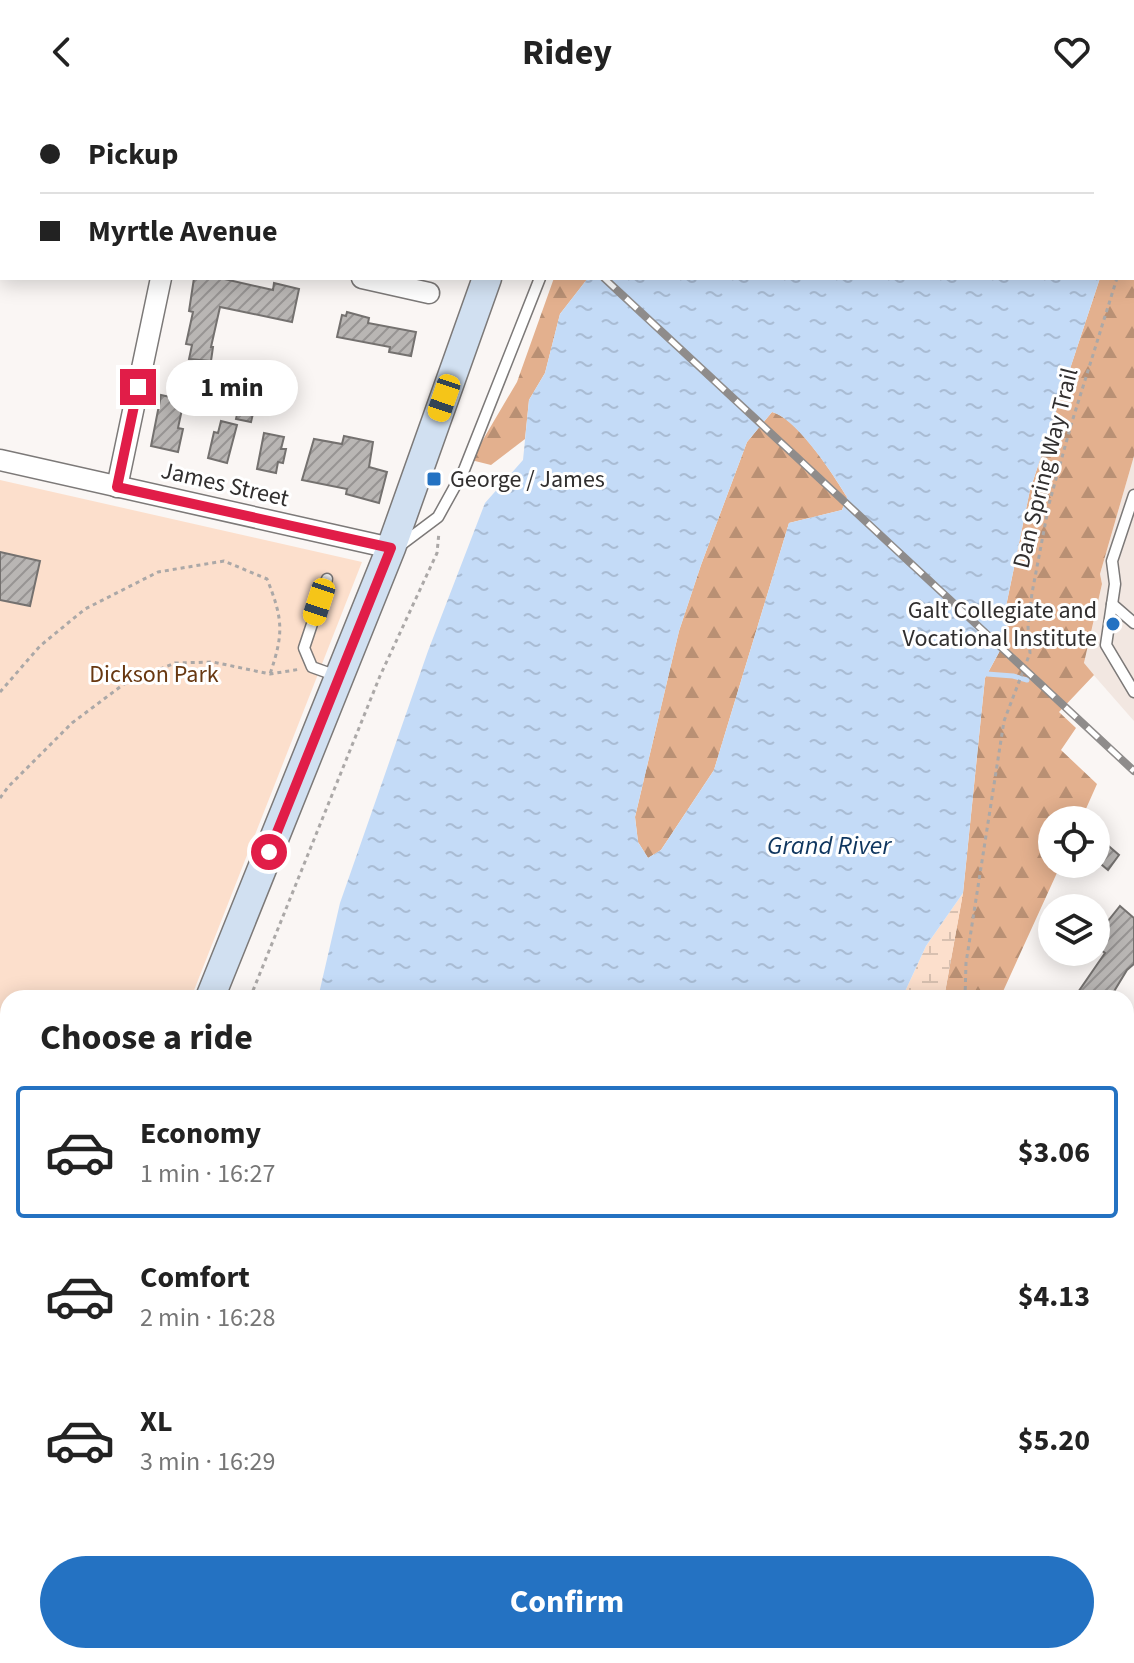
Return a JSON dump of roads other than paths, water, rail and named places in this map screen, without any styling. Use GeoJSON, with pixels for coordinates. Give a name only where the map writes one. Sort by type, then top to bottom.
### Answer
{"type":"FeatureCollection","features":[{"type":"Feature","properties":{"kind":"main road"},"geometry":{"type":"LineString","coordinates":[[213,990],[391,548],[486,280]]}},
{"type":"Feature","properties":{"kind":"street"},"geometry":{"type":"LineString","coordinates":[[117,487],[161,280]]}},
{"type":"Feature","properties":{"kind":"street"},"geometry":{"type":"LineString","coordinates":[[371,280],[429,293]]}},
{"type":"Feature","properties":{"kind":"street","name":"James Street"},"geometry":{"type":"LineString","coordinates":[[0,460],[391,548]]}},
{"type":"Feature","properties":{"kind":"lane"},"geometry":{"type":"LineString","coordinates":[[391,548],[407,541],[438,517],[464,470],[539,280]]}},
{"type":"Feature","properties":{"kind":"lane"},"geometry":{"type":"LineString","coordinates":[[1134,495],[1112,561],[1115,584],[1106,645],[1134,692]]}},
{"type":"Feature","properties":{"kind":"lane"},"geometry":{"type":"LineString","coordinates":[[327,579],[304,648],[312,667],[339,677]]}},
{"type":"Feature","properties":{"kind":"lane"},"geometry":{"type":"LineString","coordinates":[[1112,604],[1134,623]]}},
{"type":"Feature","properties":{"kind":"water","name":"Grand River"},"geometry":{"type":"Polygon","coordinates":[[[586,280],[1099,280],[1030,490],[1004,616],[1009,634],[985,678],[963,893],[926,946],[906,990],[320,990],[340,903],[428,651],[485,503],[523,460],[529,400],[545,373],[560,314],[586,280]],[[772,412],[747,442],[679,631],[635,817],[638,842],[648,858],[661,850],[714,770],[789,523],[842,510],[847,497],[814,448],[792,425],[772,412]]]}},
{"type":"Feature","properties":{"kind":"waterway"},"geometry":{"type":"LineString","coordinates":[[987,674],[1027,680]]}},
{"type":"Feature","properties":{"kind":"railway"},"geometry":{"type":"LineString","coordinates":[[606,280],[1134,771]]}},
{"type":"Feature","properties":{"kind":"place","name":"George / James"},"geometry":{"type":"Point","coordinates":[434,479]}},
{"type":"Feature","properties":{"kind":"place","name":"Galt Collegiate and Vocational Institute"},"geometry":{"type":"Point","coordinates":[1113,624]}},
{"type":"Feature","properties":{"kind":"park label","name":"Dickson Park"},"geometry":{"type":"Point","coordinates":[154,674]}}]}
